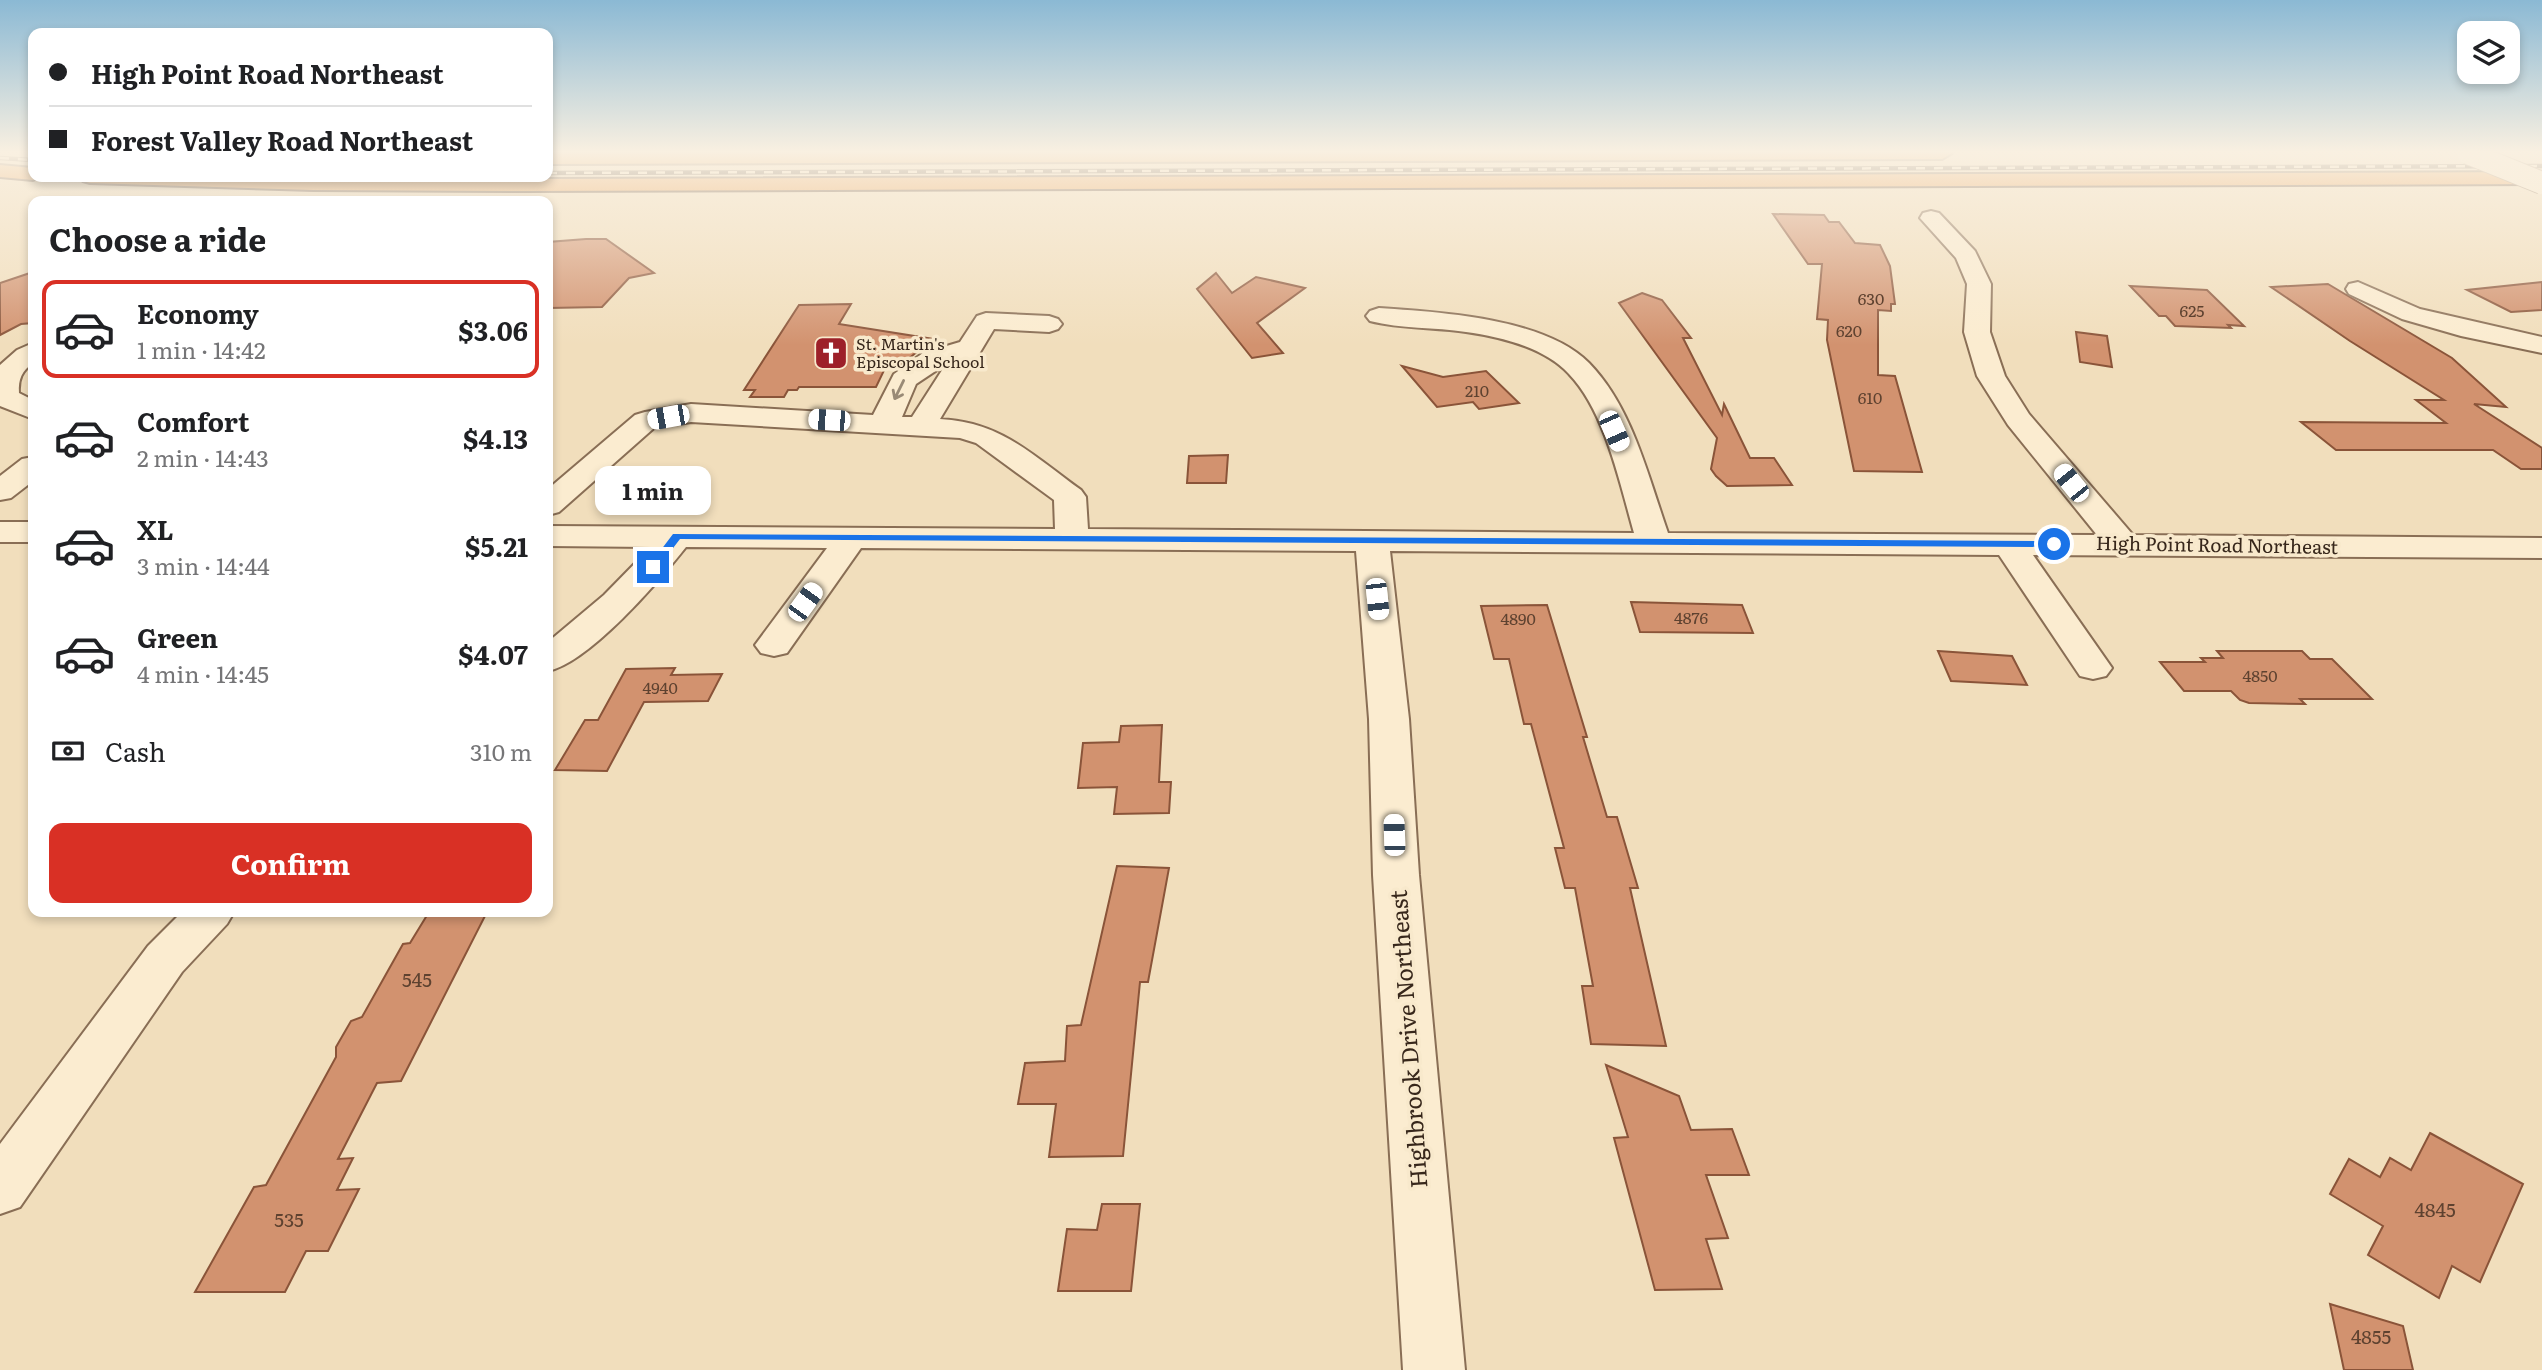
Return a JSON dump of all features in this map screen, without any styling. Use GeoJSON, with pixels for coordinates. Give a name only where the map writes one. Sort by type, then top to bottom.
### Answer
{"type":"FeatureCollection","features":[{"type":"Feature","properties":{"kind":"street"},"geometry":{"type":"LineString","coordinates":[[1931,218],[1967,256],[1979,284],[1977,332],[1991,376],[2018,419],[2122,544]]}},
{"type":"Feature","properties":{"kind":"street"},"geometry":{"type":"LineString","coordinates":[[2358,289],[2411,314],[2460,328],[2542,345]]}},
{"type":"Feature","properties":{"kind":"street"},"geometry":{"type":"LineString","coordinates":[[922,425],[969,348],[980,313],[1049,324]]}},
{"type":"Feature","properties":{"kind":"street"},"geometry":{"type":"LineString","coordinates":[[1379,317],[1434,320],[1495,330],[1529,341],[1569,361],[1594,387],[1624,453],[1654,542]]}},
{"type":"Feature","properties":{"kind":"street"},"geometry":{"type":"LineString","coordinates":[[884,422],[904,380],[933,359],[969,348]]}},
{"type":"Feature","properties":{"kind":"street"},"geometry":{"type":"LineString","coordinates":[[28,355],[10,369],[2,385],[6,398],[28,408]]}},
{"type":"Feature","properties":{"kind":"street"},"geometry":{"type":"LineString","coordinates":[[553,501],[645,421],[691,413],[884,422],[964,429],[987,437],[1070,497],[1072,537]]}},
{"type":"Feature","properties":{"kind":"street"},"geometry":{"type":"LineString","coordinates":[[0,491],[28,471]]}},
{"type":"Feature","properties":{"kind":"street"},"geometry":{"type":"LineString","coordinates":[[0,532],[28,532]]}},
{"type":"Feature","properties":{"kind":"street","name":"High Point Road Northeast"},"geometry":{"type":"LineString","coordinates":[[553,536],[1072,537],[2542,548]]}},
{"type":"Feature","properties":{"kind":"street"},"geometry":{"type":"LineString","coordinates":[[553,656],[578,638],[653,567],[677,536]]}},
{"type":"Feature","properties":{"kind":"street"},"geometry":{"type":"LineString","coordinates":[[774,645],[851,538]]}},
{"type":"Feature","properties":{"kind":"street","name":"Highbrook Drive Northeast"},"geometry":{"type":"LineString","coordinates":[[1371,541],[1389,719],[1397,889],[1434,1370]]}},
{"type":"Feature","properties":{"kind":"street"},"geometry":{"type":"LineString","coordinates":[[2009,544],[2093,668]]}},
{"type":"Feature","properties":{"kind":"street"},"geometry":{"type":"LineString","coordinates":[[0,1189],[166,959],[206,917]]}},
{"type":"Feature","properties":{"kind":"building"},"geometry":{"type":"Polygon","coordinates":[[[1775,217],[1825,217],[1829,222],[1839,222],[1855,243],[1880,245],[1890,266],[1895,304],[1891,304],[1891,311],[1878,310],[1878,375],[1895,376],[1922,472],[1854,471],[1827,340],[1828,320],[1817,319],[1822,264],[1808,264],[1775,217]]]}},
{"type":"Feature","properties":{"kind":"building"},"geometry":{"type":"Polygon","coordinates":[[[606,239],[654,273],[629,278],[602,307],[553,308],[553,242],[606,239]]]}},
{"type":"Feature","properties":{"kind":"building"},"geometry":{"type":"Polygon","coordinates":[[[1216,273],[1232,293],[1256,277],[1305,288],[1257,323],[1283,353],[1252,358],[1197,289],[1216,273]]]}},
{"type":"Feature","properties":{"kind":"building"},"geometry":{"type":"Polygon","coordinates":[[[28,274],[28,323],[21,324],[0,335],[0,283],[28,274]]]}},
{"type":"Feature","properties":{"kind":"building"},"geometry":{"type":"Polygon","coordinates":[[[2542,282],[2542,310],[2511,312],[2467,290],[2542,282]]]}},
{"type":"Feature","properties":{"kind":"building"},"geometry":{"type":"Polygon","coordinates":[[[2328,284],[2452,358],[2506,407],[2474,404],[2542,448],[2542,469],[2521,469],[2493,450],[2336,450],[2301,422],[2446,423],[2416,400],[2444,400],[2271,287],[2328,284]]]}},
{"type":"Feature","properties":{"kind":"building"},"geometry":{"type":"Polygon","coordinates":[[[2130,286],[2207,290],[2244,326],[2175,326],[2166,316],[2159,316],[2130,286]]]}},
{"type":"Feature","properties":{"kind":"building"},"geometry":{"type":"Polygon","coordinates":[[[1642,293],[1662,300],[1691,338],[1683,338],[1722,415],[1724,404],[1750,458],[1774,458],[1792,485],[1727,486],[1716,476],[1711,469],[1717,438],[1619,303],[1642,293]]]}},
{"type":"Feature","properties":{"kind":"building","name":"St. Martin's Episcopal School"},"geometry":{"type":"Polygon","coordinates":[[[851,304],[839,324],[933,339],[902,364],[888,362],[876,387],[799,387],[797,390],[788,390],[784,397],[750,397],[755,390],[744,390],[799,305],[851,304]]]}},
{"type":"Feature","properties":{"kind":"building"},"geometry":{"type":"Polygon","coordinates":[[[2076,332],[2107,336],[2112,367],[2080,362],[2076,332]]]}},
{"type":"Feature","properties":{"kind":"building"},"geometry":{"type":"Polygon","coordinates":[[[1402,366],[1443,377],[1486,371],[1519,403],[1479,409],[1473,402],[1437,407],[1402,366]]]}},
{"type":"Feature","properties":{"kind":"building"},"geometry":{"type":"Polygon","coordinates":[[[1228,455],[1226,483],[1187,483],[1189,456],[1228,455]]]}},
{"type":"Feature","properties":{"kind":"building"},"geometry":{"type":"Polygon","coordinates":[[[1631,602],[1742,605],[1753,633],[1640,632],[1631,602]]]}},
{"type":"Feature","properties":{"kind":"building"},"geometry":{"type":"Polygon","coordinates":[[[1547,605],[1587,737],[1583,737],[1607,817],[1617,817],[1638,888],[1630,888],[1666,1046],[1591,1044],[1582,986],[1593,986],[1575,888],[1565,888],[1555,848],[1564,848],[1531,724],[1524,724],[1509,659],[1494,659],[1481,606],[1547,605]]]}},
{"type":"Feature","properties":{"kind":"building"},"geometry":{"type":"Polygon","coordinates":[[[1938,651],[2012,656],[2027,685],[1951,681],[1938,651]]]}},
{"type":"Feature","properties":{"kind":"building"},"geometry":{"type":"Polygon","coordinates":[[[2217,651],[2302,651],[2310,659],[2332,659],[2372,699],[2300,699],[2305,704],[2249,703],[2240,700],[2231,691],[2184,691],[2160,662],[2205,662],[2201,658],[2223,658],[2217,651]]]}},
{"type":"Feature","properties":{"kind":"building"},"geometry":{"type":"Polygon","coordinates":[[[675,668],[671,675],[722,674],[708,701],[644,702],[607,771],[555,770],[585,720],[598,720],[626,669],[675,668]]]}},
{"type":"Feature","properties":{"kind":"building"},"geometry":{"type":"Polygon","coordinates":[[[1162,725],[1159,782],[1171,782],[1169,813],[1114,814],[1117,787],[1078,788],[1083,743],[1119,742],[1121,726],[1162,725]]]}},
{"type":"Feature","properties":{"kind":"building"},"geometry":{"type":"Polygon","coordinates":[[[1117,866],[1169,868],[1148,982],[1140,982],[1123,1156],[1049,1157],[1056,1104],[1018,1104],[1025,1063],[1065,1061],[1067,1026],[1081,1025],[1117,866]]]}},
{"type":"Feature","properties":{"kind":"building"},"geometry":{"type":"Polygon","coordinates":[[[426,917],[484,917],[401,1081],[377,1083],[338,1159],[353,1158],[337,1190],[359,1189],[328,1251],[306,1251],[285,1292],[195,1292],[254,1187],[266,1185],[336,1057],[336,1047],[351,1021],[362,1017],[403,944],[410,943],[426,917]]]}},
{"type":"Feature","properties":{"kind":"building"},"geometry":{"type":"Polygon","coordinates":[[[1606,1065],[1679,1096],[1691,1130],[1732,1129],[1749,1175],[1706,1175],[1728,1238],[1706,1239],[1722,1289],[1655,1290],[1614,1138],[1628,1137],[1606,1065]]]}},
{"type":"Feature","properties":{"kind":"building"},"geometry":{"type":"Polygon","coordinates":[[[2430,1133],[2523,1184],[2480,1282],[2452,1266],[2439,1298],[2368,1255],[2383,1226],[2330,1194],[2349,1159],[2380,1177],[2390,1158],[2411,1170],[2430,1133]]]}},
{"type":"Feature","properties":{"kind":"building"},"geometry":{"type":"Polygon","coordinates":[[[1102,1204],[1140,1204],[1131,1291],[1058,1291],[1067,1229],[1097,1230],[1102,1204]]]}},
{"type":"Feature","properties":{"kind":"building"},"geometry":{"type":"Polygon","coordinates":[[[2330,1304],[2403,1326],[2413,1370],[2344,1370],[2330,1304]]]}},
{"type":"Feature","properties":{"kind":"place","name":"St. Martin's Episcopal School"},"geometry":{"type":"Point","coordinates":[831,353]}},
{"type":"Feature","properties":{"kind":"route"},"geometry":{"type":"LineString","coordinates":[[653,567],[677,536],[2054,544]]}}]}
